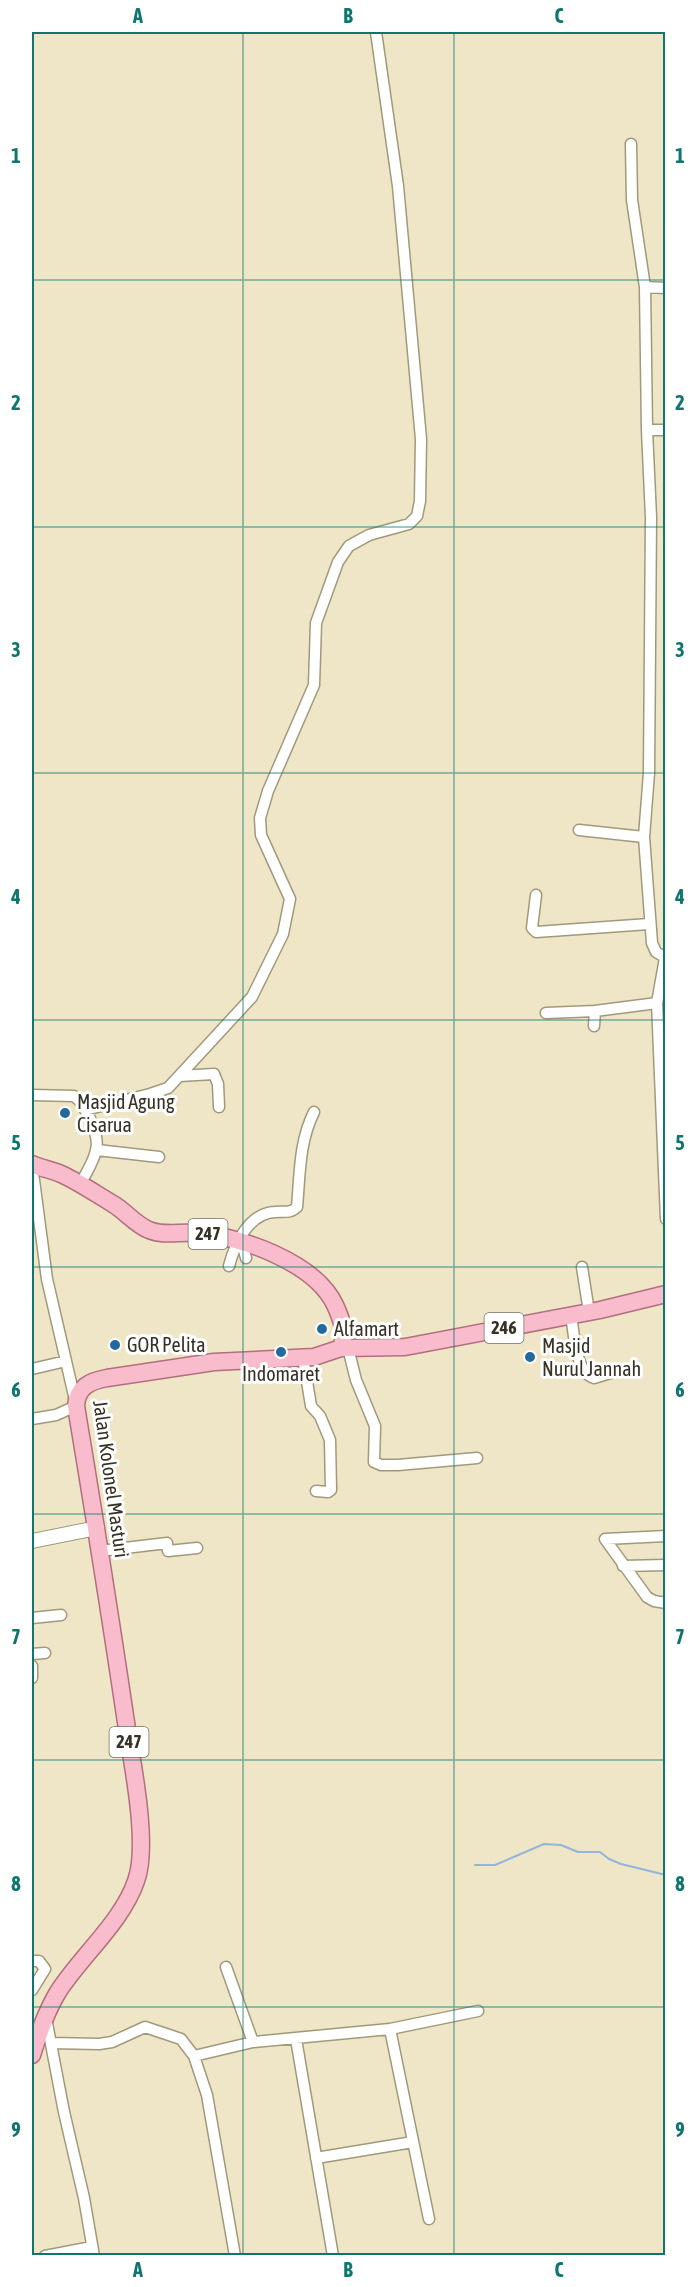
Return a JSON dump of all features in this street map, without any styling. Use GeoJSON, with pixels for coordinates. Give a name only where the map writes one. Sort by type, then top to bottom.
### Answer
{"type":"FeatureCollection","features":[{"type":"Feature","properties":{"kind":"main road","name":"247"},"geometry":{"type":"LineString","coordinates":[[32,1165],[60,1173],[116,1205],[141,1226],[153,1232],[194,1233],[290,1261],[321,1284],[332,1298],[342,1323],[345,1348]]}},
{"type":"Feature","properties":{"kind":"main road","name":"246"},"geometry":{"type":"LineString","coordinates":[[345,1348],[405,1347],[589,1312],[666,1294]]}},
{"type":"Feature","properties":{"kind":"main road","name":"Jalan Kolonel Masturi"},"geometry":{"type":"LineString","coordinates":[[32,2055],[45,2015],[59,1992],[123,1905],[136,1882],[141,1857],[135,1784],[76,1404],[81,1388],[107,1378],[214,1362],[314,1357],[345,1348]]}},
{"type":"Feature","properties":{"kind":"street"},"geometry":{"type":"LineString","coordinates":[[86,1110],[163,1091],[252,997],[283,934],[290,899],[261,836],[260,818],[268,791],[314,685],[316,623],[338,562],[349,546],[369,536],[409,524],[417,516],[420,501],[421,439],[398,186],[376,32]]}},
{"type":"Feature","properties":{"kind":"street"},"geometry":{"type":"LineString","coordinates":[[631,144],[632,200],[645,287],[651,517],[649,773],[644,837],[649,924],[653,948],[665,958],[657,1003],[666,1219]]}},
{"type":"Feature","properties":{"kind":"street"},"geometry":{"type":"LineString","coordinates":[[645,287],[666,288]]}},
{"type":"Feature","properties":{"kind":"street"},"geometry":{"type":"LineString","coordinates":[[647,430],[666,430]]}},
{"type":"Feature","properties":{"kind":"street"},"geometry":{"type":"LineString","coordinates":[[579,830],[644,837]]}},
{"type":"Feature","properties":{"kind":"street"},"geometry":{"type":"LineString","coordinates":[[536,895],[532,928],[536,932],[649,924]]}},
{"type":"Feature","properties":{"kind":"street"},"geometry":{"type":"LineString","coordinates":[[546,1013],[595,1011],[657,1003]]}},
{"type":"Feature","properties":{"kind":"street"},"geometry":{"type":"LineString","coordinates":[[594,1026],[595,1011]]}},
{"type":"Feature","properties":{"kind":"street"},"geometry":{"type":"LineString","coordinates":[[179,1076],[214,1074],[218,1084],[219,1107]]}},
{"type":"Feature","properties":{"kind":"street"},"geometry":{"type":"LineString","coordinates":[[32,1095],[74,1096],[86,1110],[96,1132],[97,1150],[80,1185]]}},
{"type":"Feature","properties":{"kind":"street"},"geometry":{"type":"LineString","coordinates":[[229,1266],[242,1247],[254,1220],[269,1213],[291,1212],[297,1207],[300,1155],[308,1124],[314,1112]]}},
{"type":"Feature","properties":{"kind":"street"},"geometry":{"type":"LineString","coordinates":[[97,1150],[159,1157]]}},
{"type":"Feature","properties":{"kind":"street"},"geometry":{"type":"LineString","coordinates":[[32,1165],[37,1243],[76,1404],[48,1418],[32,1419]]}},
{"type":"Feature","properties":{"kind":"street"},"geometry":{"type":"LineString","coordinates":[[582,1266],[589,1312]]}},
{"type":"Feature","properties":{"kind":"street"},"geometry":{"type":"LineString","coordinates":[[572,1315],[580,1364],[585,1373],[594,1378],[614,1372]]}},
{"type":"Feature","properties":{"kind":"street"},"geometry":{"type":"LineString","coordinates":[[345,1348],[375,1426],[374,1461],[381,1465],[398,1465],[477,1458]]}},
{"type":"Feature","properties":{"kind":"street"},"geometry":{"type":"LineString","coordinates":[[303,1357],[311,1406],[323,1422],[331,1449],[331,1490],[316,1491]]}},
{"type":"Feature","properties":{"kind":"street"},"geometry":{"type":"LineString","coordinates":[[32,1369],[66,1361]]}},
{"type":"Feature","properties":{"kind":"street"},"geometry":{"type":"LineString","coordinates":[[32,1540],[97,1528]]}},
{"type":"Feature","properties":{"kind":"street"},"geometry":{"type":"LineString","coordinates":[[666,1536],[605,1539],[647,1598],[666,1603]]}},
{"type":"Feature","properties":{"kind":"street"},"geometry":{"type":"LineString","coordinates":[[100,1551],[167,1543],[168,1551],[197,1548]]}},
{"type":"Feature","properties":{"kind":"street"},"geometry":{"type":"LineString","coordinates":[[623,1566],[666,1565]]}},
{"type":"Feature","properties":{"kind":"street"},"geometry":{"type":"LineString","coordinates":[[32,1618],[60,1616]]}},
{"type":"Feature","properties":{"kind":"street"},"geometry":{"type":"LineString","coordinates":[[32,1654],[45,1653]]}},
{"type":"Feature","properties":{"kind":"street"},"geometry":{"type":"LineString","coordinates":[[32,1666],[32,1678]]}},
{"type":"Feature","properties":{"kind":"street"},"geometry":{"type":"LineString","coordinates":[[32,1961],[39,1961],[45,1969],[32,1990]]}},
{"type":"Feature","properties":{"kind":"street"},"geometry":{"type":"LineString","coordinates":[[226,1967],[253,2042]]}},
{"type":"Feature","properties":{"kind":"street"},"geometry":{"type":"LineString","coordinates":[[194,2056],[253,2042],[390,2029],[478,2011]]}},
{"type":"Feature","properties":{"kind":"street"},"geometry":{"type":"LineString","coordinates":[[45,2015],[93,2251],[45,2256]]}},
{"type":"Feature","properties":{"kind":"street"},"geometry":{"type":"LineString","coordinates":[[52,2043],[105,2043],[145,2026],[181,2039],[194,2056],[207,2096],[235,2256]]}},
{"type":"Feature","properties":{"kind":"street"},"geometry":{"type":"LineString","coordinates":[[390,2029],[429,2219]]}},
{"type":"Feature","properties":{"kind":"street"},"geometry":{"type":"LineString","coordinates":[[296,2039],[333,2256]]}},
{"type":"Feature","properties":{"kind":"street"},"geometry":{"type":"LineString","coordinates":[[316,2158],[413,2142]]}},
{"type":"Feature","properties":{"kind":"waterway"},"geometry":{"type":"LineString","coordinates":[[475,1865],[495,1865],[544,1844],[561,1845],[578,1852],[600,1852],[621,1864],[666,1875]]}},
{"type":"Feature","properties":{"kind":"place","name":"Masjid Agung Cisarua"},"geometry":{"type":"Point","coordinates":[65,1113]}},
{"type":"Feature","properties":{"kind":"place","name":"Alfamart"},"geometry":{"type":"Point","coordinates":[322,1329]}},
{"type":"Feature","properties":{"kind":"place","name":"GOR Pelita"},"geometry":{"type":"Point","coordinates":[115,1345]}},
{"type":"Feature","properties":{"kind":"place","name":"Indomaret"},"geometry":{"type":"Point","coordinates":[281,1352]}},
{"type":"Feature","properties":{"kind":"place","name":"Masjid Nurul Jannah"},"geometry":{"type":"Point","coordinates":[530,1357]}}]}
